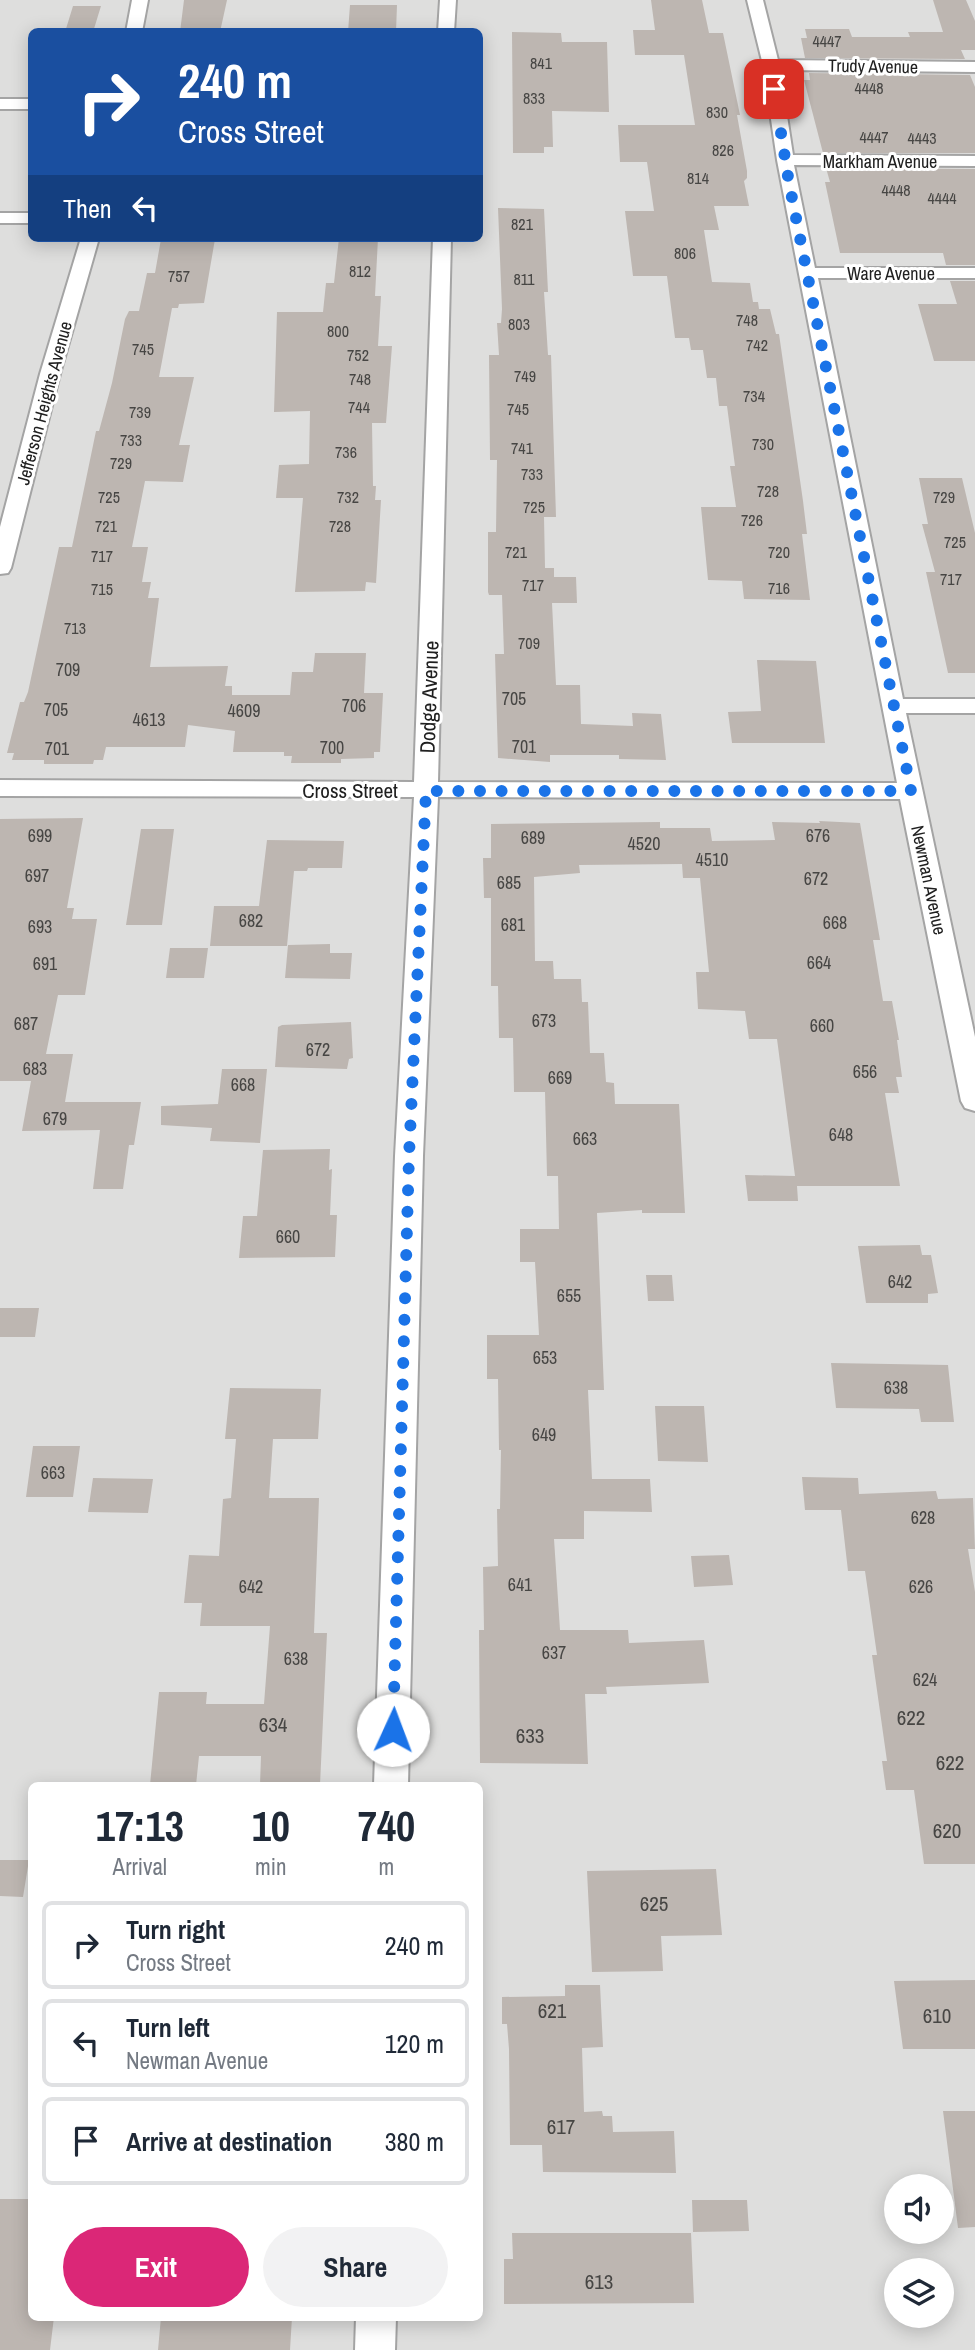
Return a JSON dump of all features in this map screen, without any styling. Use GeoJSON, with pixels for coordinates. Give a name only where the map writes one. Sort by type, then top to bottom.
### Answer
{"type":"FeatureCollection","features":[{"type":"Feature","properties":{"kind":"street"},"geometry":{"type":"LineString","coordinates":[[135,28],[140,0]]}},
{"type":"Feature","properties":{"kind":"street"},"geometry":{"type":"LineString","coordinates":[[446,28],[447,0]]}},
{"type":"Feature","properties":{"kind":"street","name":"Newman Avenue"},"geometry":{"type":"LineString","coordinates":[[755,0],[771,65],[785,160],[893,706],[975,1101]]}},
{"type":"Feature","properties":{"kind":"street","name":"Trudy Avenue"},"geometry":{"type":"LineString","coordinates":[[771,65],[975,66]]}},
{"type":"Feature","properties":{"kind":"street"},"geometry":{"type":"LineString","coordinates":[[0,104],[28,104]]}},
{"type":"Feature","properties":{"kind":"street","name":"Markham Avenue"},"geometry":{"type":"LineString","coordinates":[[785,160],[975,161]]}},
{"type":"Feature","properties":{"kind":"street"},"geometry":{"type":"LineString","coordinates":[[0,218],[28,218]]}},
{"type":"Feature","properties":{"kind":"street","name":"Jefferson Heights Avenue"},"geometry":{"type":"LineString","coordinates":[[0,568],[89,242]]}},
{"type":"Feature","properties":{"kind":"street","name":"Dodge Avenue"},"geometry":{"type":"LineString","coordinates":[[391,1782],[409,1156],[426,791],[442,242]]}},
{"type":"Feature","properties":{"kind":"street","name":"Ware Avenue"},"geometry":{"type":"LineString","coordinates":[[807,273],[975,273]]}},
{"type":"Feature","properties":{"kind":"street"},"geometry":{"type":"LineString","coordinates":[[893,706],[975,706]]}},
{"type":"Feature","properties":{"kind":"street","name":"Cross Street"},"geometry":{"type":"LineString","coordinates":[[0,789],[911,791]]}},
{"type":"Feature","properties":{"kind":"street"},"geometry":{"type":"LineString","coordinates":[[375,2350],[376,2321]]}},
{"type":"Feature","properties":{"kind":"shaded area"},"geometry":{"type":"Polygon","coordinates":[[[0,0],[975,0],[975,2350],[0,2350],[0,0]]]}},
{"type":"Feature","properties":{"kind":"building"},"geometry":{"type":"Polygon","coordinates":[[[184,0],[227,0],[221,28],[180,28],[184,0]]]}},
{"type":"Feature","properties":{"kind":"building"},"geometry":{"type":"Polygon","coordinates":[[[651,0],[702,0],[709,33],[723,33],[740,115],[737,115],[747,171],[744,181],[749,206],[714,206],[719,230],[704,230],[712,282],[750,283],[753,302],[758,302],[759,309],[770,309],[776,334],[779,334],[807,534],[802,534],[810,600],[744,599],[742,581],[708,580],[701,507],[736,507],[730,466],[735,466],[727,406],[719,406],[716,378],[707,378],[703,350],[691,350],[689,338],[675,338],[667,276],[633,276],[625,211],[654,211],[647,162],[620,162],[618,125],[695,125],[684,55],[635,55],[633,30],[655,30],[651,0]]]}},
{"type":"Feature","properties":{"kind":"building"},"geometry":{"type":"Polygon","coordinates":[[[933,0],[966,0],[975,21],[975,50],[961,50],[965,59],[805,58],[801,38],[807,38],[805,29],[849,29],[852,37],[910,37],[908,32],[943,32],[933,0]]]}},
{"type":"Feature","properties":{"kind":"building"},"geometry":{"type":"Polygon","coordinates":[[[350,5],[397,5],[396,28],[348,28],[350,5]]]}},
{"type":"Feature","properties":{"kind":"building"},"geometry":{"type":"Polygon","coordinates":[[[73,6],[101,6],[94,28],[66,28],[73,6]]]}},
{"type":"Feature","properties":{"kind":"building"},"geometry":{"type":"Polygon","coordinates":[[[512,32],[561,33],[562,42],[607,42],[609,112],[552,111],[553,147],[544,147],[544,153],[513,153],[512,32]]]}},
{"type":"Feature","properties":{"kind":"building"},"geometry":{"type":"Polygon","coordinates":[[[809,73],[970,75],[975,87],[975,153],[823,153],[804,80],[810,80],[809,73]]]}},
{"type":"Feature","properties":{"kind":"building"},"geometry":{"type":"Polygon","coordinates":[[[826,168],[975,169],[975,265],[946,265],[943,253],[840,253],[825,182],[830,182],[826,168]]]}},
{"type":"Feature","properties":{"kind":"building"},"geometry":{"type":"Polygon","coordinates":[[[498,208],[544,209],[548,292],[544,292],[548,355],[551,355],[556,517],[544,517],[545,568],[554,568],[554,577],[576,577],[577,603],[552,603],[556,685],[580,685],[581,724],[633,726],[632,713],[661,714],[666,760],[619,759],[619,755],[550,755],[550,762],[498,758],[495,654],[504,654],[502,595],[489,595],[488,592],[488,532],[496,532],[497,460],[490,460],[489,355],[499,355],[497,323],[501,323],[502,309],[498,208]]]}},
{"type":"Feature","properties":{"kind":"building"},"geometry":{"type":"Polygon","coordinates":[[[160,242],[214,242],[204,303],[179,304],[178,308],[172,308],[159,377],[194,377],[179,445],[190,445],[183,482],[145,481],[132,547],[148,547],[142,582],[151,582],[148,598],[159,598],[150,667],[228,666],[225,686],[232,686],[232,695],[290,695],[292,672],[313,672],[315,653],[366,653],[364,693],[383,693],[380,752],[374,752],[374,758],[341,759],[341,763],[291,763],[292,756],[284,756],[284,752],[233,752],[235,731],[188,725],[185,747],[106,747],[103,760],[94,760],[93,764],[44,764],[44,760],[12,760],[14,753],[7,753],[20,702],[24,702],[28,692],[59,547],[72,547],[96,431],[99,431],[112,383],[125,319],[129,311],[139,311],[147,273],[155,273],[160,242]]]}},
{"type":"Feature","properties":{"kind":"building"},"geometry":{"type":"Polygon","coordinates":[[[339,242],[378,242],[375,296],[381,296],[378,346],[392,346],[386,423],[372,423],[373,486],[376,486],[375,500],[381,500],[376,583],[366,582],[365,591],[295,592],[303,498],[276,498],[279,465],[309,464],[310,411],[274,412],[277,312],[323,312],[326,283],[334,283],[339,242]]]}},
{"type":"Feature","properties":{"kind":"building"},"geometry":{"type":"Polygon","coordinates":[[[950,281],[975,281],[975,361],[934,361],[918,304],[957,304],[950,281]]]}},
{"type":"Feature","properties":{"kind":"building"},"geometry":{"type":"Polygon","coordinates":[[[919,478],[962,478],[975,533],[975,673],[948,673],[926,572],[935,572],[922,524],[928,524],[919,478]]]}},
{"type":"Feature","properties":{"kind":"building"},"geometry":{"type":"Polygon","coordinates":[[[757,660],[816,661],[825,743],[732,743],[728,712],[761,711],[757,660]]]}},
{"type":"Feature","properties":{"kind":"building"},"geometry":{"type":"Polygon","coordinates":[[[83,818],[67,908],[74,908],[72,919],[97,919],[85,995],[58,995],[46,1054],[73,1054],[65,1102],[141,1102],[134,1145],[129,1145],[123,1189],[93,1189],[100,1130],[22,1131],[31,1081],[0,1081],[0,819],[83,818]]]}},
{"type":"Feature","properties":{"kind":"building"},"geometry":{"type":"Polygon","coordinates":[[[819,821],[860,823],[880,940],[873,940],[883,1001],[892,1001],[899,1040],[902,1077],[896,1077],[899,1093],[885,1093],[900,1186],[797,1186],[798,1201],[748,1201],[745,1175],[795,1176],[777,1039],[749,1039],[745,1011],[698,1009],[696,972],[709,972],[700,878],[683,878],[682,864],[579,865],[580,873],[534,877],[535,961],[553,961],[554,979],[581,979],[582,1002],[588,1002],[590,1053],[604,1053],[606,1082],[614,1083],[615,1104],[679,1104],[685,1213],[642,1213],[642,1210],[597,1213],[604,1390],[588,1390],[592,1479],[650,1479],[652,1512],[584,1511],[584,1539],[554,1539],[560,1630],[628,1630],[629,1643],[704,1640],[709,1683],[606,1687],[607,1694],[585,1694],[588,1764],[480,1763],[479,1630],[484,1630],[483,1567],[498,1566],[497,1509],[500,1509],[501,1450],[498,1379],[487,1379],[487,1335],[539,1335],[535,1262],[520,1262],[520,1229],[559,1229],[558,1176],[547,1176],[545,1092],[514,1092],[513,1038],[499,1038],[498,986],[491,986],[491,898],[484,898],[483,858],[491,858],[491,824],[660,822],[660,828],[710,828],[712,841],[775,840],[772,822],[820,823],[819,821]]]}},
{"type":"Feature","properties":{"kind":"building"},"geometry":{"type":"Polygon","coordinates":[[[141,829],[174,829],[162,925],[126,925],[141,829]]]}},
{"type":"Feature","properties":{"kind":"building"},"geometry":{"type":"Polygon","coordinates":[[[267,840],[344,841],[342,868],[308,868],[307,871],[294,871],[287,946],[210,946],[214,906],[259,906],[267,840]]]}},
{"type":"Feature","properties":{"kind":"building"},"geometry":{"type":"Polygon","coordinates":[[[330,944],[330,953],[352,953],[350,979],[285,978],[288,945],[330,944]]]}},
{"type":"Feature","properties":{"kind":"building"},"geometry":{"type":"Polygon","coordinates":[[[170,948],[208,948],[204,978],[166,978],[170,948]]]}},
{"type":"Feature","properties":{"kind":"building"},"geometry":{"type":"Polygon","coordinates":[[[351,1022],[353,1058],[349,1059],[347,1069],[275,1067],[278,1027],[351,1022]]]}},
{"type":"Feature","properties":{"kind":"building"},"geometry":{"type":"Polygon","coordinates":[[[222,1069],[267,1069],[260,1143],[210,1141],[212,1128],[161,1125],[161,1106],[218,1104],[222,1069]]]}},
{"type":"Feature","properties":{"kind":"building"},"geometry":{"type":"Polygon","coordinates":[[[330,1149],[330,1215],[337,1215],[335,1257],[239,1258],[243,1216],[257,1216],[263,1150],[330,1149]]]}},
{"type":"Feature","properties":{"kind":"building"},"geometry":{"type":"Polygon","coordinates":[[[920,1245],[922,1255],[931,1255],[938,1293],[928,1294],[928,1303],[866,1303],[858,1246],[920,1245]]]}},
{"type":"Feature","properties":{"kind":"building"},"geometry":{"type":"Polygon","coordinates":[[[646,1275],[672,1275],[674,1301],[648,1301],[646,1275]]]}},
{"type":"Feature","properties":{"kind":"building"},"geometry":{"type":"Polygon","coordinates":[[[0,1308],[39,1308],[35,1337],[0,1337],[0,1308]]]}},
{"type":"Feature","properties":{"kind":"building"},"geometry":{"type":"Polygon","coordinates":[[[831,1363],[948,1365],[954,1422],[921,1422],[919,1409],[836,1408],[831,1363]]]}},
{"type":"Feature","properties":{"kind":"building"},"geometry":{"type":"Polygon","coordinates":[[[230,1388],[321,1389],[318,1439],[273,1439],[269,1498],[319,1498],[314,1633],[327,1633],[320,1782],[260,1782],[261,1756],[199,1756],[196,1782],[150,1782],[159,1692],[207,1692],[206,1704],[264,1704],[270,1626],[200,1626],[202,1603],[184,1603],[189,1555],[219,1556],[223,1499],[231,1498],[236,1439],[225,1439],[230,1388]]]}},
{"type":"Feature","properties":{"kind":"building"},"geometry":{"type":"Polygon","coordinates":[[[655,1406],[704,1406],[708,1462],[658,1461],[655,1406]]]}},
{"type":"Feature","properties":{"kind":"building"},"geometry":{"type":"Polygon","coordinates":[[[33,1446],[80,1446],[73,1497],[26,1497],[33,1446]]]}},
{"type":"Feature","properties":{"kind":"building"},"geometry":{"type":"Polygon","coordinates":[[[802,1477],[858,1478],[859,1494],[936,1491],[938,1499],[973,1498],[975,1549],[968,1549],[975,1592],[975,1864],[924,1864],[914,1790],[886,1790],[882,1761],[887,1761],[872,1655],[877,1655],[865,1571],[848,1571],[841,1510],[805,1510],[802,1477]]]}},
{"type":"Feature","properties":{"kind":"building"},"geometry":{"type":"Polygon","coordinates":[[[93,1478],[153,1479],[148,1513],[88,1512],[93,1478]]]}},
{"type":"Feature","properties":{"kind":"building"},"geometry":{"type":"Polygon","coordinates":[[[729,1555],[733,1585],[694,1587],[691,1556],[729,1555]]]}},
{"type":"Feature","properties":{"kind":"building"},"geometry":{"type":"Polygon","coordinates":[[[0,1860],[28,1860],[23,1897],[0,1896],[0,1860]]]}},
{"type":"Feature","properties":{"kind":"building"},"geometry":{"type":"Polygon","coordinates":[[[716,1869],[722,1935],[661,1936],[663,1971],[592,1972],[587,1871],[716,1869]]]}},
{"type":"Feature","properties":{"kind":"building"},"geometry":{"type":"Polygon","coordinates":[[[975,1980],[975,2049],[903,2049],[894,1981],[975,1980]]]}},
{"type":"Feature","properties":{"kind":"building"},"geometry":{"type":"Polygon","coordinates":[[[565,1985],[600,1985],[603,2047],[582,2048],[584,2112],[602,2111],[603,2116],[612,2116],[613,2132],[674,2131],[676,2173],[543,2172],[542,2145],[510,2145],[509,2049],[507,2024],[502,2024],[502,1997],[565,1996],[565,1985]]]}},
{"type":"Feature","properties":{"kind":"building"},"geometry":{"type":"Polygon","coordinates":[[[943,2111],[975,2111],[975,2227],[958,2228],[954,2174],[951,2174],[943,2111]]]}},
{"type":"Feature","properties":{"kind":"building"},"geometry":{"type":"Polygon","coordinates":[[[0,2199],[28,2199],[28,2321],[54,2321],[50,2350],[0,2350],[0,2199]]]}},
{"type":"Feature","properties":{"kind":"building"},"geometry":{"type":"Polygon","coordinates":[[[692,2200],[747,2200],[749,2231],[693,2232],[692,2200]]]}},
{"type":"Feature","properties":{"kind":"building"},"geometry":{"type":"Polygon","coordinates":[[[512,2233],[691,2233],[694,2303],[504,2304],[504,2259],[513,2259],[512,2233]]]}},
{"type":"Feature","properties":{"kind":"building"},"geometry":{"type":"Polygon","coordinates":[[[161,2321],[292,2321],[290,2350],[158,2350],[161,2321]]]}},
{"type":"Feature","properties":{"kind":"route"},"geometry":{"type":"LineString","coordinates":[[393,1730],[409,1156],[426,791],[911,791],[789,183],[774,89]]}}]}
